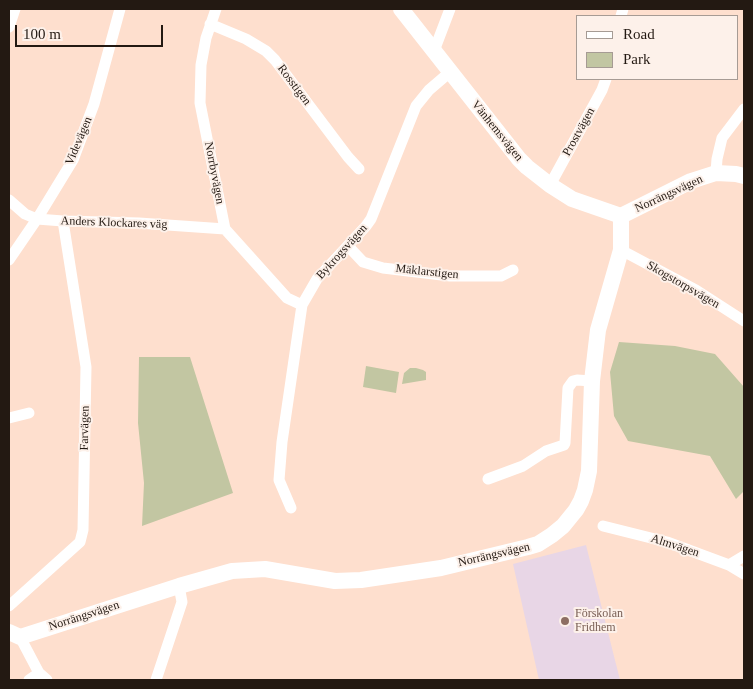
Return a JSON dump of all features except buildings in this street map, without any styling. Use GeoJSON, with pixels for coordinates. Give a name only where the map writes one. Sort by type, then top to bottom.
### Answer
{"type":"FeatureCollection","features":[{"type":"Feature","properties":{"kind":"street"},"geometry":{"type":"LineString","coordinates":[[9,27],[16,9]]}},
{"type":"Feature","properties":{"kind":"street","name":"Videvägen"},"geometry":{"type":"LineString","coordinates":[[9,260],[73,160],[94,104],[120,9]]}},
{"type":"Feature","properties":{"kind":"street","name":"Norrbyvägen"},"geometry":{"type":"LineString","coordinates":[[216,9],[206,38],[201,65],[200,103],[225,229]]}},
{"type":"Feature","properties":{"kind":"street","name":"Vänhemsvägen"},"geometry":{"type":"LineString","coordinates":[[401,9],[519,159],[534,174],[572,199],[621,216]]}},
{"type":"Feature","properties":{"kind":"street"},"geometry":{"type":"LineString","coordinates":[[434,50],[450,9]]}},
{"type":"Feature","properties":{"kind":"street","name":"Rosstigen"},"geometry":{"type":"LineString","coordinates":[[210,24],[257,44],[266,51],[359,169]]}},
{"type":"Feature","properties":{"kind":"street","name":"Bykrogsvägen"},"geometry":{"type":"LineString","coordinates":[[291,508],[279,480],[282,442],[302,305],[317,279],[371,219],[416,106],[429,90],[450,72]]}},
{"type":"Feature","properties":{"kind":"street","name":"Prostvägen"},"geometry":{"type":"LineString","coordinates":[[550,185],[606,80]]}},
{"type":"Feature","properties":{"kind":"street"},"geometry":{"type":"LineString","coordinates":[[716,173],[716,159],[722,138],[744,109]]}},
{"type":"Feature","properties":{"kind":"street","name":"Norrängsvägen"},"geometry":{"type":"LineString","coordinates":[[14,634],[232,571],[265,569],[335,581],[361,580],[441,568],[538,544],[552,535],[570,518],[581,501],[585,490],[589,471],[592,381],[598,330],[621,250],[621,216],[691,181],[716,173],[744,176]]}},
{"type":"Feature","properties":{"kind":"street","name":"Anders Klockares väg"},"geometry":{"type":"LineString","coordinates":[[9,200],[25,214],[37,219],[225,229]]}},
{"type":"Feature","properties":{"kind":"street","name":"Farvägen"},"geometry":{"type":"LineString","coordinates":[[9,606],[80,542],[83,530],[86,367],[64,221]]}},
{"type":"Feature","properties":{"kind":"street"},"geometry":{"type":"LineString","coordinates":[[225,229],[287,298],[302,305]]}},
{"type":"Feature","properties":{"kind":"street","name":"Mäklarstigen"},"geometry":{"type":"LineString","coordinates":[[348,246],[363,262],[383,268],[450,276],[500,276],[513,270]]}},
{"type":"Feature","properties":{"kind":"street","name":"Skogstorpsvägen"},"geometry":{"type":"LineString","coordinates":[[621,250],[696,290],[744,321]]}},
{"type":"Feature","properties":{"kind":"street"},"geometry":{"type":"LineString","coordinates":[[488,479],[523,466],[546,451],[564,445],[568,388],[573,381],[592,381]]}},
{"type":"Feature","properties":{"kind":"street"},"geometry":{"type":"LineString","coordinates":[[9,418],[29,413]]}},
{"type":"Feature","properties":{"kind":"street","name":"Almvägen"},"geometry":{"type":"LineString","coordinates":[[603,526],[667,542],[729,565],[744,574]]}},
{"type":"Feature","properties":{"kind":"street"},"geometry":{"type":"LineString","coordinates":[[729,565],[744,556]]}},
{"type":"Feature","properties":{"kind":"street"},"geometry":{"type":"LineString","coordinates":[[156,680],[182,602],[179,586]]}},
{"type":"Feature","properties":{"kind":"street"},"geometry":{"type":"LineString","coordinates":[[14,634],[43,677],[29,680]]}},
{"type":"Feature","properties":{"kind":"shaded area","name":"Förskolan Fridhem"},"geometry":{"type":"Polygon","coordinates":[[[586,545],[620,680],[539,680],[513,564],[586,545]]]}},
{"type":"Feature","properties":{"kind":"green space"},"geometry":{"type":"Polygon","coordinates":[[[619,342],[675,346],[715,354],[744,387],[744,491],[736,499],[710,456],[628,441],[614,416],[610,372],[619,342]]]}},
{"type":"Feature","properties":{"kind":"green space"},"geometry":{"type":"Polygon","coordinates":[[[139,357],[190,357],[233,493],[142,526],[144,483],[138,423],[139,357]]]}},
{"type":"Feature","properties":{"kind":"green space"},"geometry":{"type":"Polygon","coordinates":[[[366,366],[399,372],[396,393],[363,387],[366,366]]]}},
{"type":"Feature","properties":{"kind":"green space"},"geometry":{"type":"Polygon","coordinates":[[[410,368],[426,372],[426,380],[402,384],[404,373],[410,368]]]}},
{"type":"Feature","properties":{"kind":"place","name":"Förskolan Fridhem"},"geometry":{"type":"Point","coordinates":[565,621]}}]}
